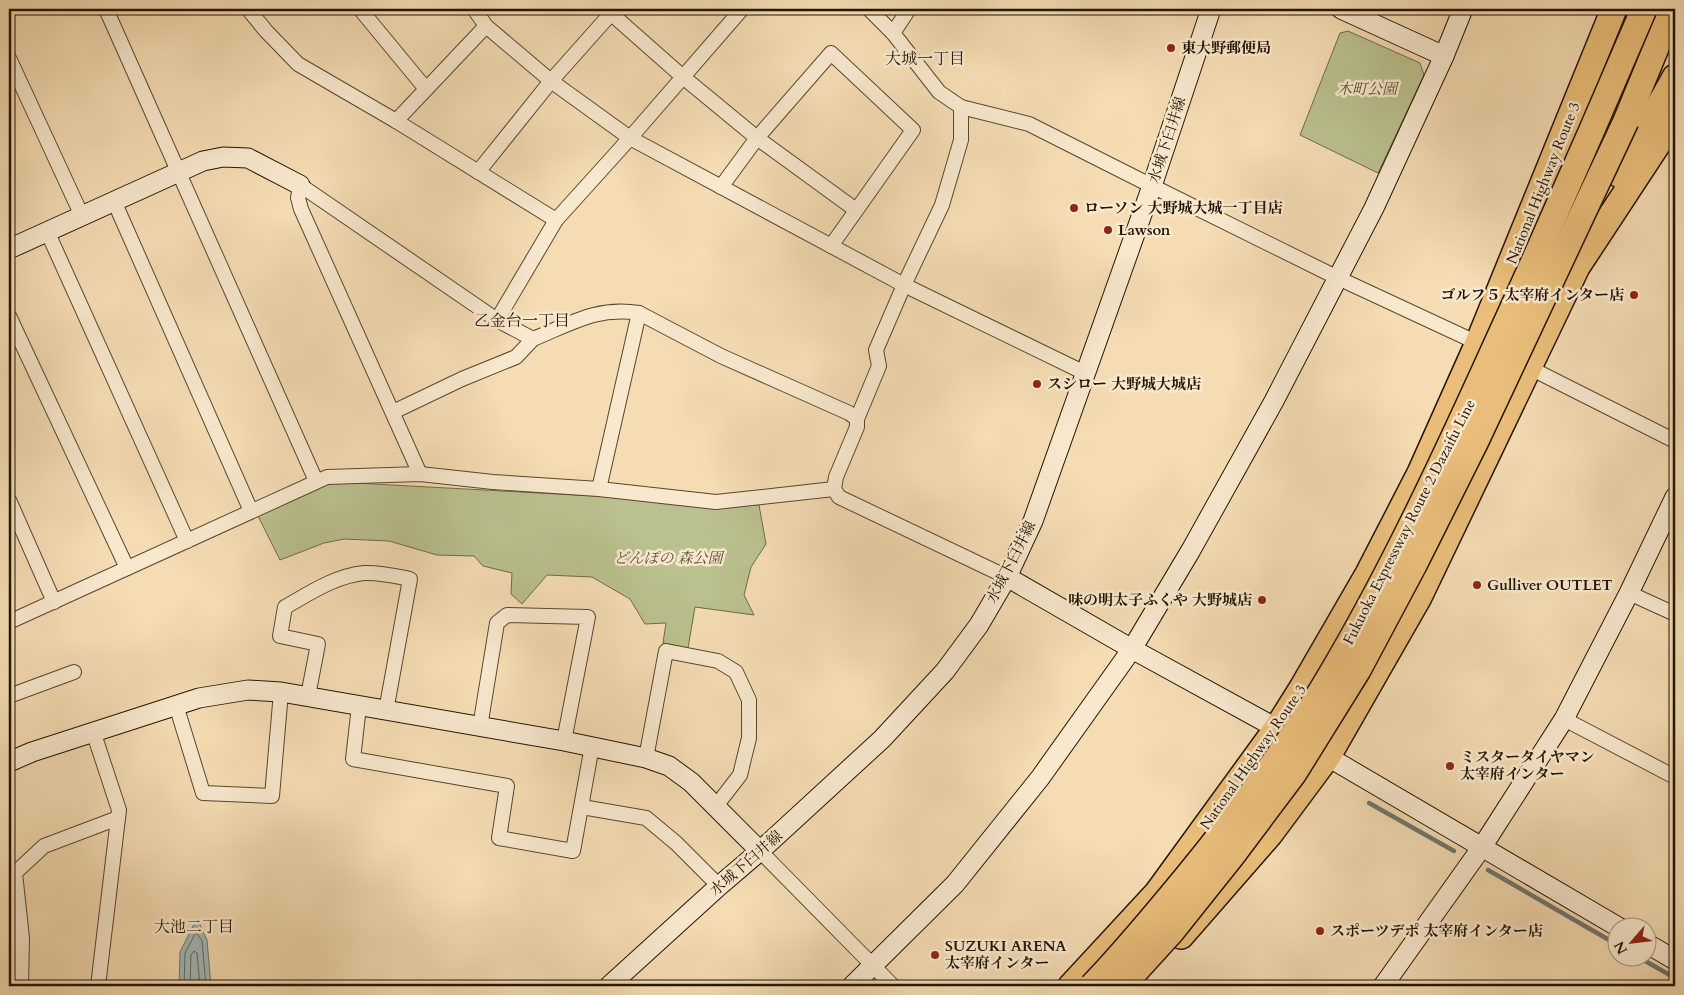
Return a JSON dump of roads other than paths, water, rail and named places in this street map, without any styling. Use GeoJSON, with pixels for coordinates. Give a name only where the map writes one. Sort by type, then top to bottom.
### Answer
{"type":"FeatureCollection","features":[{"type":"Feature","properties":{"kind":"highway","name":"National Highway Route 3"},"geometry":{"type":"LineString","coordinates":[[1071,986],[1157,893],[1277,728],[1368,574],[1420,472],[1478,343],[1614,9]]}},
{"type":"Feature","properties":{"kind":"highway","name":"Fukuoka Expressway Route 2 Dazaifu Line"},"geometry":{"type":"LineString","coordinates":[[1092,986],[1154,916],[1214,843],[1275,761],[1336,667],[1398,551],[1453,439],[1536,257],[1644,9]]}},
{"type":"Feature","properties":{"kind":"highway"},"geometry":{"type":"LineString","coordinates":[[1626,121],[1672,9]]}},
{"type":"Feature","properties":{"kind":"highway"},"geometry":{"type":"LineString","coordinates":[[1626,121],[1675,13]]}},
{"type":"Feature","properties":{"kind":"highway"},"geometry":{"type":"LineString","coordinates":[[1136,986],[1199,917],[1270,834],[1328,756],[1419,597],[1625,164],[1675,77]]}},
{"type":"Feature","properties":{"kind":"highway"},"geometry":{"type":"LineString","coordinates":[[1577,267],[1675,118]]}},
{"type":"Feature","properties":{"kind":"highway","name":"Fukuoka Expressway Route 2 Dazaifu Line"},"geometry":{"type":"LineString","coordinates":[[1122,986],[1172,931],[1294,773],[1358,670],[1415,563],[1475,443],[1626,121]]}},
{"type":"Feature","properties":{"kind":"street"},"geometry":{"type":"LineString","coordinates":[[106,9],[316,481]]}},
{"type":"Feature","properties":{"kind":"street"},"geometry":{"type":"LineString","coordinates":[[248,9],[298,64],[396,121],[556,220]]}},
{"type":"Feature","properties":{"kind":"street"},"geometry":{"type":"LineString","coordinates":[[360,9],[426,89]]}},
{"type":"Feature","properties":{"kind":"street"},"geometry":{"type":"LineString","coordinates":[[474,9],[486,26],[551,82],[630,138],[904,286],[1085,373]]}},
{"type":"Feature","properties":{"kind":"street"},"geometry":{"type":"LineString","coordinates":[[497,320],[556,220],[742,9]]}},
{"type":"Feature","properties":{"kind":"street"},"geometry":{"type":"LineString","coordinates":[[869,9],[893,34],[939,92],[961,107],[1030,124],[1338,278],[1478,343],[1675,441]]}},
{"type":"Feature","properties":{"kind":"street"},"geometry":{"type":"LineString","coordinates":[[893,34],[909,9]]}},
{"type":"Feature","properties":{"kind":"street","name":"水城下臼井線"},"geometry":{"type":"LineString","coordinates":[[610,986],[719,886],[760,852],[882,739],[945,671],[978,625],[1007,576],[1033,521],[1152,186],[1210,9]]}},
{"type":"Feature","properties":{"kind":"street"},"geometry":{"type":"LineString","coordinates":[[1341,9],[1444,56]]}},
{"type":"Feature","properties":{"kind":"street"},"geometry":{"type":"LineString","coordinates":[[852,986],[955,884],[1040,778],[1132,649],[1191,550],[1274,401],[1338,278],[1374,208],[1444,56],[1463,9]]}},
{"type":"Feature","properties":{"kind":"street"},"geometry":{"type":"LineString","coordinates":[[478,172],[611,10],[683,77],[757,138],[856,210]]}},
{"type":"Feature","properties":{"kind":"street"},"geometry":{"type":"LineString","coordinates":[[396,121],[486,26]]}},
{"type":"Feature","properties":{"kind":"street"},"geometry":{"type":"LineString","coordinates":[[721,187],[757,138],[831,53],[913,130],[831,246]]}},
{"type":"Feature","properties":{"kind":"street"},"geometry":{"type":"LineString","coordinates":[[9,58],[82,216]]}},
{"type":"Feature","properties":{"kind":"street"},"geometry":{"type":"LineString","coordinates":[[961,107],[961,140],[942,205],[876,350],[879,366],[857,419],[858,427],[836,477],[834,489],[839,497],[1007,576],[1132,649],[1328,756],[1606,920]]}},
{"type":"Feature","properties":{"kind":"street"},"geometry":{"type":"LineString","coordinates":[[9,249],[203,160],[223,157],[248,158],[300,185],[497,320],[533,339]]}},
{"type":"Feature","properties":{"kind":"street"},"geometry":{"type":"LineString","coordinates":[[300,185],[298,198],[301,209],[420,474]]}},
{"type":"Feature","properties":{"kind":"street"},"geometry":{"type":"LineString","coordinates":[[114,201],[251,511]]}},
{"type":"Feature","properties":{"kind":"street"},"geometry":{"type":"LineString","coordinates":[[47,231],[187,541]]}},
{"type":"Feature","properties":{"kind":"street"},"geometry":{"type":"LineString","coordinates":[[393,412],[462,379],[516,357],[533,339],[596,313],[624,311],[638,313],[722,356],[849,413],[857,419]]}},
{"type":"Feature","properties":{"kind":"street"},"geometry":{"type":"LineString","coordinates":[[599,490],[638,313]]}},
{"type":"Feature","properties":{"kind":"street"},"geometry":{"type":"LineString","coordinates":[[9,316],[127,568]]}},
{"type":"Feature","properties":{"kind":"street"},"geometry":{"type":"LineString","coordinates":[[9,622],[327,477],[420,474],[716,502],[834,489]]}},
{"type":"Feature","properties":{"kind":"street"},"geometry":{"type":"LineString","coordinates":[[1391,984],[1564,719],[1629,593],[1675,497]]}},
{"type":"Feature","properties":{"kind":"street"},"geometry":{"type":"LineString","coordinates":[[9,500],[54,602]]}},
{"type":"Feature","properties":{"kind":"street"},"geometry":{"type":"LineString","coordinates":[[308,696],[318,644],[280,636],[285,606],[325,585],[353,575],[377,573],[410,579],[386,711]]}},
{"type":"Feature","properties":{"kind":"street"},"geometry":{"type":"LineString","coordinates":[[1629,593],[1675,614]]}},
{"type":"Feature","properties":{"kind":"street"},"geometry":{"type":"LineString","coordinates":[[480,726],[498,623],[507,615],[588,618],[564,741]]}},
{"type":"Feature","properties":{"kind":"street"},"geometry":{"type":"LineString","coordinates":[[646,758],[666,652],[718,661],[736,672],[749,700],[749,738],[740,775],[716,806]]}},
{"type":"Feature","properties":{"kind":"street"},"geometry":{"type":"LineString","coordinates":[[9,696],[74,672]]}},
{"type":"Feature","properties":{"kind":"street"},"geometry":{"type":"LineString","coordinates":[[9,762],[32,752],[176,705],[220,693],[248,690],[308,696],[592,746],[646,758],[668,766],[691,782],[892,986]]}},
{"type":"Feature","properties":{"kind":"street"},"geometry":{"type":"LineString","coordinates":[[176,705],[203,793],[272,796],[281,692]]}},
{"type":"Feature","properties":{"kind":"street"},"geometry":{"type":"LineString","coordinates":[[359,706],[353,759],[506,786],[499,838],[573,851],[592,746]]}},
{"type":"Feature","properties":{"kind":"street"},"geometry":{"type":"LineString","coordinates":[[1564,719],[1675,777]]}},
{"type":"Feature","properties":{"kind":"street"},"geometry":{"type":"LineString","coordinates":[[94,731],[119,810],[98,986]]}},
{"type":"Feature","properties":{"kind":"street"},"geometry":{"type":"LineString","coordinates":[[582,807],[646,818],[676,843],[719,886]]}},
{"type":"Feature","properties":{"kind":"street"},"geometry":{"type":"LineString","coordinates":[[21,986],[22,938],[12,871],[44,846],[118,818]]}},
{"type":"Feature","properties":{"kind":"street"},"geometry":{"type":"LineString","coordinates":[[1656,949],[1675,960]]}},
{"type":"Feature","properties":{"kind":"water"},"geometry":{"type":"Polygon","coordinates":[[[197,918],[207,940],[211,986],[179,986],[180,952],[197,918]]]}},
{"type":"Feature","properties":{"kind":"waterway"},"geometry":{"type":"LineString","coordinates":[[1369,803],[1454,851]]}},
{"type":"Feature","properties":{"kind":"waterway"},"geometry":{"type":"LineString","coordinates":[[1488,870],[1606,938]]}},
{"type":"Feature","properties":{"kind":"waterway"},"geometry":{"type":"LineString","coordinates":[[1656,967],[1675,978]]}},
{"type":"Feature","properties":{"kind":"place","name":"東大野郵便局"},"geometry":{"type":"Point","coordinates":[1171,48]}},
{"type":"Feature","properties":{"kind":"place","name":"ローソン 大野城大城一丁目店"},"geometry":{"type":"Point","coordinates":[1074,208]}},
{"type":"Feature","properties":{"kind":"place","name":"Lawson"},"geometry":{"type":"Point","coordinates":[1108,230]}},
{"type":"Feature","properties":{"kind":"place","name":"ゴルフ５ 太宰府インター店"},"geometry":{"type":"Point","coordinates":[1634,295]}},
{"type":"Feature","properties":{"kind":"place","name":"スシロー 大野城大城店"},"geometry":{"type":"Point","coordinates":[1037,384]}},
{"type":"Feature","properties":{"kind":"place","name":"Gulliver OUTLET"},"geometry":{"type":"Point","coordinates":[1477,585]}},
{"type":"Feature","properties":{"kind":"place","name":"味の明太子ふくや 大野城店"},"geometry":{"type":"Point","coordinates":[1262,600]}},
{"type":"Feature","properties":{"kind":"place","name":"ミスタータイヤマン 太宰府インター"},"geometry":{"type":"Point","coordinates":[1450,766]}},
{"type":"Feature","properties":{"kind":"place","name":"スポーツデポ 太宰府インター店"},"geometry":{"type":"Point","coordinates":[1320,931]}},
{"type":"Feature","properties":{"kind":"place","name":"SUZUKI ARENA 太宰府インター"},"geometry":{"type":"Point","coordinates":[935,955]}},
{"type":"Feature","properties":{"kind":"district","name":"大城一丁目"},"geometry":{"type":"Point","coordinates":[925,58]}},
{"type":"Feature","properties":{"kind":"district","name":"乙金台一丁目"},"geometry":{"type":"Point","coordinates":[522,320]}},
{"type":"Feature","properties":{"kind":"district","name":"大池二丁目"},"geometry":{"type":"Point","coordinates":[194,926]}},
{"type":"Feature","properties":{"kind":"park label","name":"木町公園"},"geometry":{"type":"Point","coordinates":[1367,89]}},
{"type":"Feature","properties":{"kind":"park label","name":"どんぽの 森公園"},"geometry":{"type":"Point","coordinates":[668,558]}}]}
